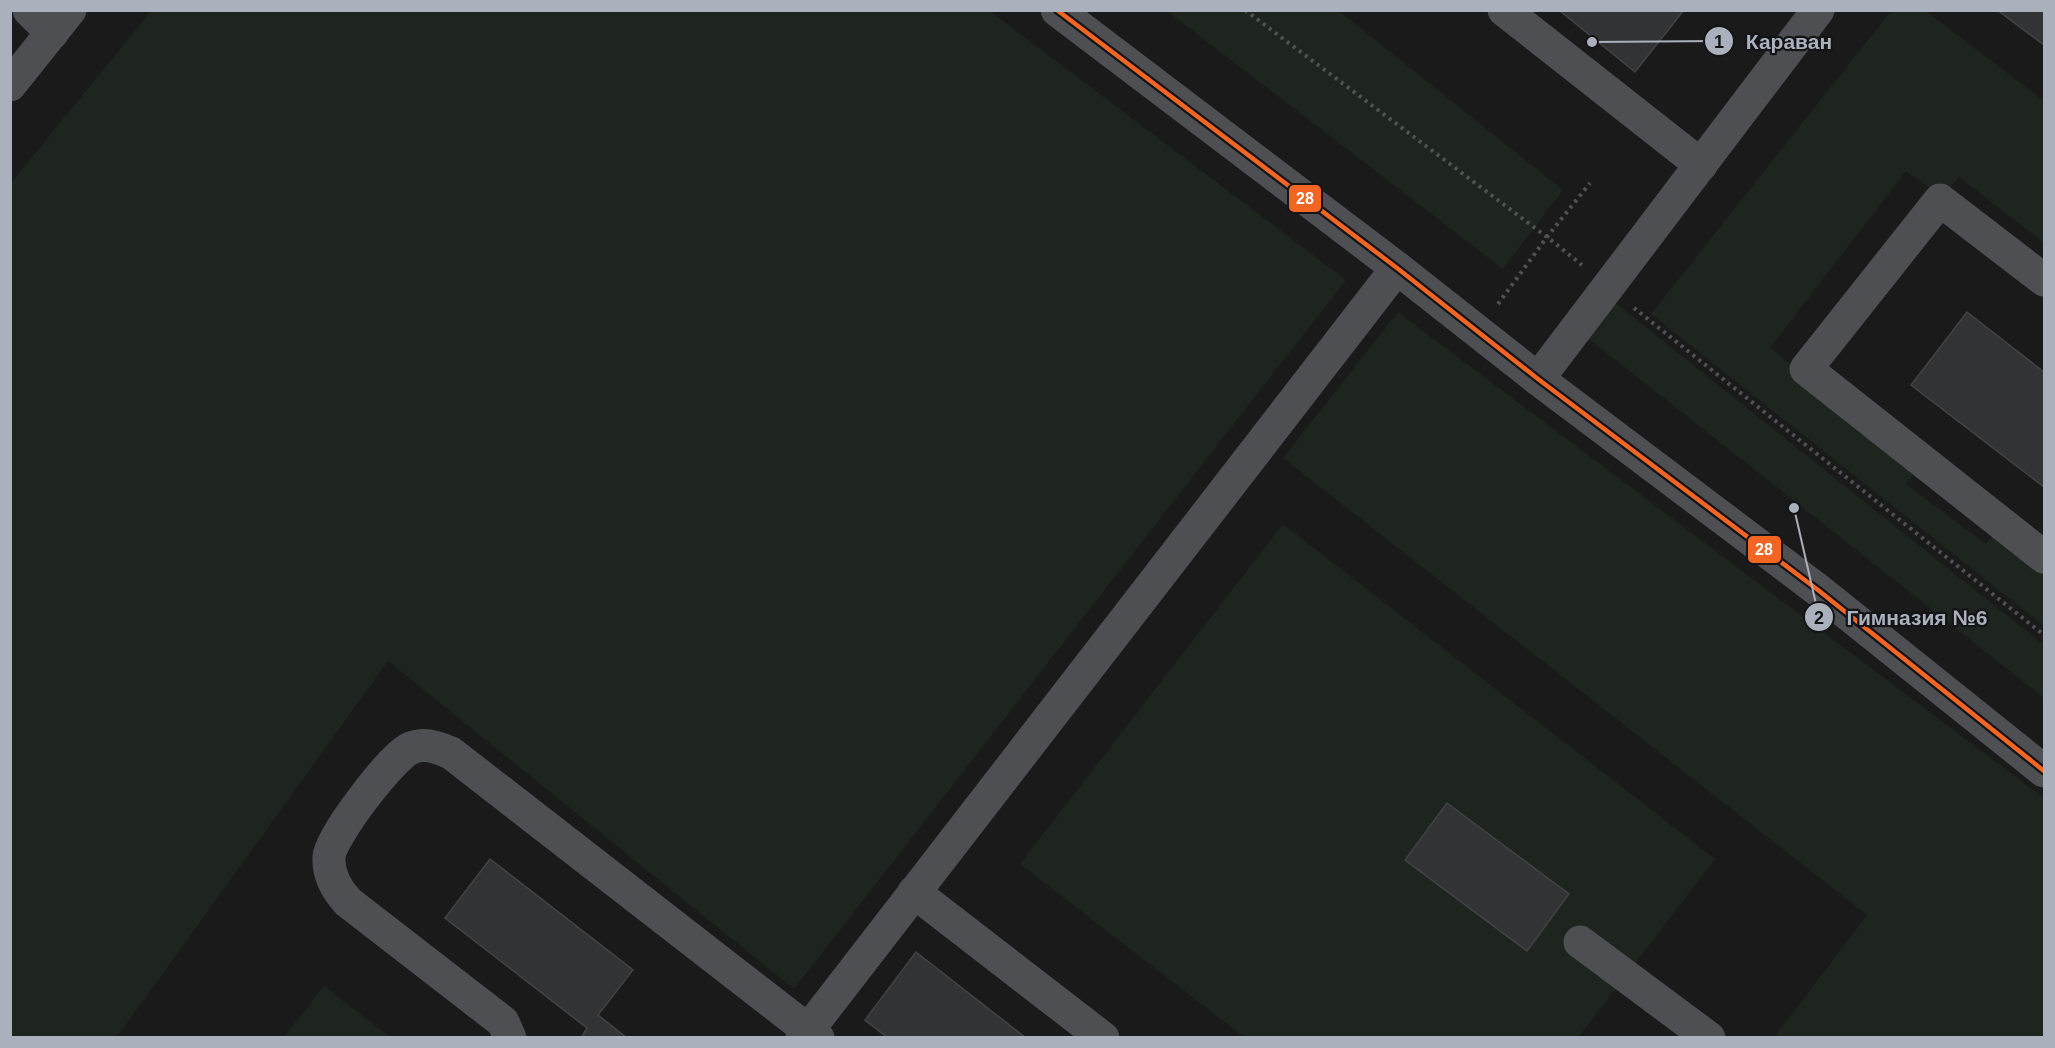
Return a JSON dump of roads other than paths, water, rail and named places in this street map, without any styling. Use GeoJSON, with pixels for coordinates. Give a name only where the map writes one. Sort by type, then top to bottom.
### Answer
{"type":"FeatureCollection","features":[{"type":"Feature","properties":{"kind":"street"},"geometry":{"type":"LineString","coordinates":[[10,85],[61,22],[29,10]]}},
{"type":"Feature","properties":{"kind":"street"},"geometry":{"type":"LineString","coordinates":[[1057,10],[1396,268],[1538,380],[1818,590],[2044,771]]}},
{"type":"Feature","properties":{"kind":"street"},"geometry":{"type":"LineString","coordinates":[[1504,10],[1701,165]]}},
{"type":"Feature","properties":{"kind":"street"},"geometry":{"type":"LineString","coordinates":[[1538,380],[1818,10]]}},
{"type":"Feature","properties":{"kind":"street"},"geometry":{"type":"LineString","coordinates":[[2044,280],[1940,200],[1806,369],[2044,557]]}},
{"type":"Feature","properties":{"kind":"street"},"geometry":{"type":"LineString","coordinates":[[510,1038],[502,1022],[348,902],[337,890],[330,873],[329,854],[338,833],[394,760],[410,748],[423,745],[434,746],[451,753],[809,1035],[914,892],[1396,268]]}},
{"type":"Feature","properties":{"kind":"street"},"geometry":{"type":"LineString","coordinates":[[914,892],[1103,1038]]}},
{"type":"Feature","properties":{"kind":"street"},"geometry":{"type":"LineString","coordinates":[[1580,942],[1709,1038]]}},
{"type":"Feature","properties":{"kind":"place","name":"Караван"},"geometry":{"type":"Point","coordinates":[1592,42]}},
{"type":"Feature","properties":{"kind":"place","name":"Гимназия №6"},"geometry":{"type":"Point","coordinates":[1794,508]}}]}
